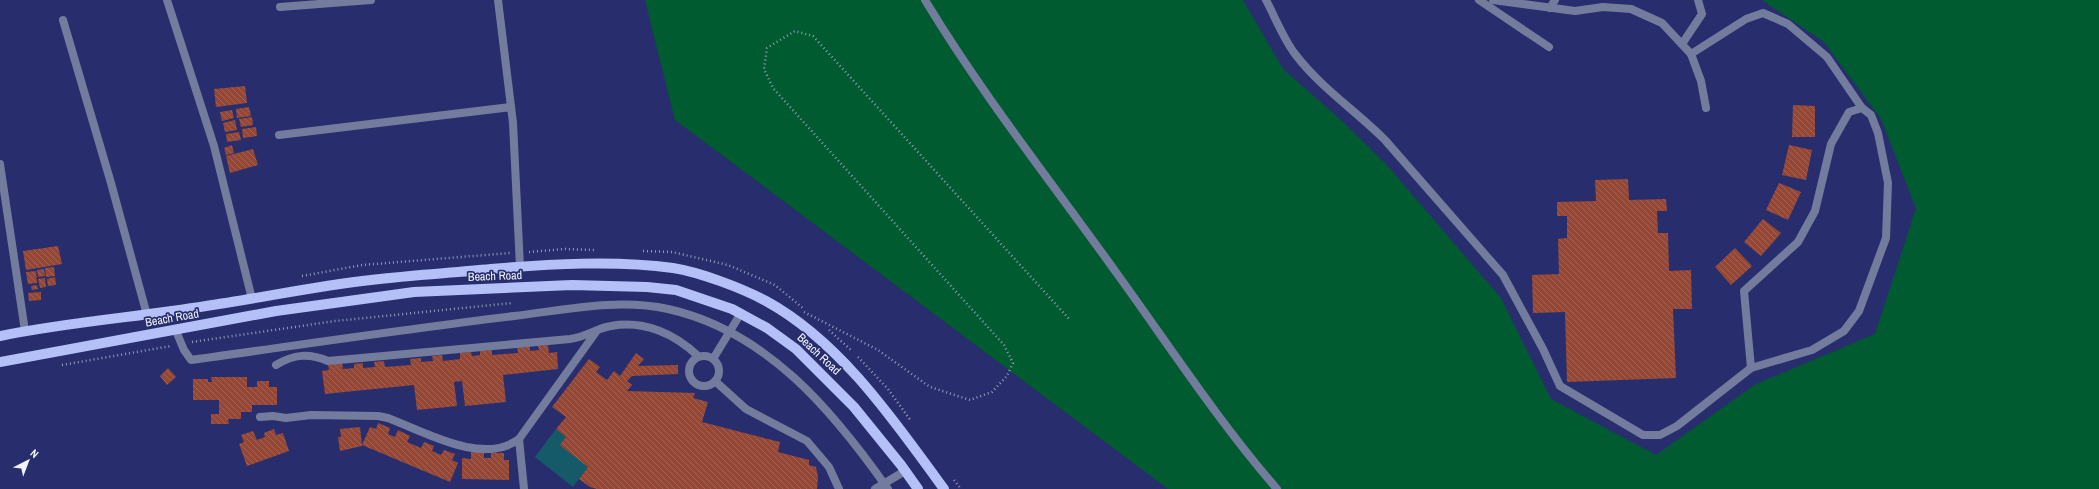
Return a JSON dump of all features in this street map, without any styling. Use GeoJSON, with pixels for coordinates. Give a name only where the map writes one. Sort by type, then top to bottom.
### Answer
{"type":"FeatureCollection","features":[{"type":"Feature","properties":{"kind":"main road"},"geometry":{"type":"LineString","coordinates":[[0,336],[25,331],[147,315],[371,280],[520,267],[581,264],[676,268],[724,284],[766,301],[804,327],[845,364],[894,422],[944,489]]}},
{"type":"Feature","properties":{"kind":"main road","name":"Beach Road"},"geometry":{"type":"LineString","coordinates":[[0,362],[176,331],[276,311],[414,292],[572,285],[647,287],[676,290],[741,314],[767,328],[796,349],[816,366],[859,412],[918,489]]}},
{"type":"Feature","properties":{"kind":"street"},"geometry":{"type":"LineString","coordinates":[[167,0],[214,146],[252,299]]}},
{"type":"Feature","properties":{"kind":"street"},"geometry":{"type":"LineString","coordinates":[[280,7],[371,0]]}},
{"type":"Feature","properties":{"kind":"street"},"geometry":{"type":"LineString","coordinates":[[498,0],[511,107],[520,267]]}},
{"type":"Feature","properties":{"kind":"street"},"geometry":{"type":"LineString","coordinates":[[925,0],[993,101],[1174,355],[1256,465],[1277,489]]}},
{"type":"Feature","properties":{"kind":"street"},"geometry":{"type":"LineString","coordinates":[[1266,0],[1294,53],[1331,94],[1365,120],[1385,140],[1503,275],[1543,349],[1560,386],[1643,435],[1660,435],[1677,426],[1751,368],[1812,350],[1844,331],[1859,311],[1886,238],[1888,183],[1878,133],[1871,115],[1862,108],[1827,57],[1788,24],[1763,13],[1746,18],[1691,54]]}},
{"type":"Feature","properties":{"kind":"street"},"geometry":{"type":"LineString","coordinates":[[1479,0],[1549,47]]}},
{"type":"Feature","properties":{"kind":"street"},"geometry":{"type":"LineString","coordinates":[[1493,0],[1575,11],[1603,7],[1631,9],[1662,23],[1691,54],[1701,81],[1706,108]]}},
{"type":"Feature","properties":{"kind":"street"},"geometry":{"type":"LineString","coordinates":[[1550,8],[1555,0]]}},
{"type":"Feature","properties":{"kind":"street"},"geometry":{"type":"LineString","coordinates":[[1682,44],[1702,14],[1698,0]]}},
{"type":"Feature","properties":{"kind":"street"},"geometry":{"type":"LineString","coordinates":[[63,20],[111,183],[147,315]]}},
{"type":"Feature","properties":{"kind":"street"},"geometry":{"type":"LineString","coordinates":[[279,135],[511,107]]}},
{"type":"Feature","properties":{"kind":"street"},"geometry":{"type":"LineString","coordinates":[[1751,368],[1744,291],[1798,242],[1814,211],[1831,144],[1849,112],[1862,108]]}},
{"type":"Feature","properties":{"kind":"street"},"geometry":{"type":"LineString","coordinates":[[0,164],[25,331]]}},
{"type":"Feature","properties":{"kind":"street"},"geometry":{"type":"LineString","coordinates":[[176,331],[184,350],[191,360],[462,322],[620,304],[669,309],[699,319],[730,333],[775,362],[805,386],[838,422],[886,486]]}},
{"type":"Feature","properties":{"kind":"street"},"geometry":{"type":"LineString","coordinates":[[713,359],[741,314]]}},
{"type":"Feature","properties":{"kind":"street"},"geometry":{"type":"LineString","coordinates":[[276,365],[300,355],[317,356],[328,361],[570,339],[584,337],[610,326],[624,325],[652,328],[676,337],[698,356]]}},
{"type":"Feature","properties":{"kind":"street"},"geometry":{"type":"LineString","coordinates":[[260,417],[273,416],[286,418],[311,415],[378,416],[388,418],[454,444],[481,449],[511,444],[519,439],[597,332]]}},
{"type":"Feature","properties":{"kind":"street"},"geometry":{"type":"LineString","coordinates":[[698,356],[708,356],[713,359],[719,367],[718,377],[715,381],[706,386],[701,386],[692,382],[688,372],[694,359],[698,356]]}},
{"type":"Feature","properties":{"kind":"street"},"geometry":{"type":"LineString","coordinates":[[715,381],[746,409],[808,441],[829,466],[839,489]]}},
{"type":"Feature","properties":{"kind":"street"},"geometry":{"type":"LineString","coordinates":[[519,439],[524,489]]}},
{"type":"Feature","properties":{"kind":"street"},"geometry":{"type":"LineString","coordinates":[[875,489],[886,486],[905,471]]}},
{"type":"Feature","properties":{"kind":"path"},"geometry":{"type":"LineString","coordinates":[[784,313],[807,311],[878,350],[930,387],[970,400],[992,392],[1007,376],[1013,363],[1004,345],[773,88],[764,69],[767,48],[795,31],[813,36],[1070,320]]}},
{"type":"Feature","properties":{"kind":"green space"},"geometry":{"type":"Polygon","coordinates":[[[645,0],[1243,0],[1283,69],[1340,119],[1387,165],[1501,298],[1551,399],[1656,455],[1756,384],[1875,334],[1916,208],[1881,119],[1824,42],[1762,0],[2099,0],[2099,489],[1168,489],[675,120],[645,0]]]}},
{"type":"Feature","properties":{"kind":"shaded area"},"geometry":{"type":"Polygon","coordinates":[[[556,429],[566,437],[588,467],[573,487],[535,457],[556,429]]]}},
{"type":"Feature","properties":{"kind":"building"},"geometry":{"type":"Polygon","coordinates":[[[245,86],[247,103],[216,107],[214,89],[245,86]]]}},
{"type":"Feature","properties":{"kind":"building"},"geometry":{"type":"Polygon","coordinates":[[[1793,105],[1815,106],[1815,137],[1792,137],[1793,105]]]}},
{"type":"Feature","properties":{"kind":"building"},"geometry":{"type":"Polygon","coordinates":[[[249,107],[251,116],[237,118],[236,109],[249,107]]]}},
{"type":"Feature","properties":{"kind":"building"},"geometry":{"type":"Polygon","coordinates":[[[232,110],[234,118],[222,121],[220,112],[232,110]]]}},
{"type":"Feature","properties":{"kind":"building"},"geometry":{"type":"Polygon","coordinates":[[[252,117],[253,125],[241,127],[239,119],[252,117]]]}},
{"type":"Feature","properties":{"kind":"building"},"geometry":{"type":"Polygon","coordinates":[[[235,120],[237,130],[225,132],[223,123],[235,120]]]}},
{"type":"Feature","properties":{"kind":"building"},"geometry":{"type":"Polygon","coordinates":[[[256,127],[257,136],[243,138],[242,129],[256,127]]]}},
{"type":"Feature","properties":{"kind":"building"},"geometry":{"type":"Polygon","coordinates":[[[239,132],[241,140],[227,142],[226,134],[239,132]]]}},
{"type":"Feature","properties":{"kind":"building"},"geometry":{"type":"Polygon","coordinates":[[[232,145],[234,153],[226,155],[224,148],[232,145]]]}},
{"type":"Feature","properties":{"kind":"building"},"geometry":{"type":"Polygon","coordinates":[[[1789,145],[1812,150],[1806,180],[1782,175],[1789,145]]]}},
{"type":"Feature","properties":{"kind":"building"},"geometry":{"type":"Polygon","coordinates":[[[253,149],[258,165],[230,173],[226,156],[253,149]]]}},
{"type":"Feature","properties":{"kind":"building"},"geometry":{"type":"Polygon","coordinates":[[[1628,179],[1629,200],[1666,199],[1667,211],[1657,211],[1658,233],[1668,233],[1669,271],[1691,270],[1692,309],[1673,309],[1676,378],[1567,382],[1565,312],[1533,313],[1532,275],[1559,274],[1558,239],[1567,238],[1567,216],[1557,216],[1557,202],[1596,201],[1595,180],[1628,179]]]}},
{"type":"Feature","properties":{"kind":"building"},"geometry":{"type":"Polygon","coordinates":[[[1779,183],[1801,192],[1788,220],[1766,210],[1779,183]]]}},
{"type":"Feature","properties":{"kind":"building"},"geometry":{"type":"Polygon","coordinates":[[[1763,219],[1781,233],[1761,256],[1744,242],[1763,219]]]}},
{"type":"Feature","properties":{"kind":"building"},"geometry":{"type":"Polygon","coordinates":[[[58,246],[62,264],[26,270],[23,251],[58,246]]]}},
{"type":"Feature","properties":{"kind":"building"},"geometry":{"type":"Polygon","coordinates":[[[1735,248],[1752,266],[1731,285],[1715,267],[1735,248]]]}},
{"type":"Feature","properties":{"kind":"building"},"geometry":{"type":"Polygon","coordinates":[[[54,267],[55,276],[46,277],[45,268],[54,267]]]}},
{"type":"Feature","properties":{"kind":"building"},"geometry":{"type":"Polygon","coordinates":[[[44,269],[45,276],[38,277],[37,270],[44,269]]]}},
{"type":"Feature","properties":{"kind":"building"},"geometry":{"type":"Polygon","coordinates":[[[36,271],[37,283],[28,284],[26,272],[36,271]]]}},
{"type":"Feature","properties":{"kind":"building"},"geometry":{"type":"Polygon","coordinates":[[[55,277],[56,285],[48,286],[47,279],[55,277]]]}},
{"type":"Feature","properties":{"kind":"building"},"geometry":{"type":"Polygon","coordinates":[[[45,278],[46,287],[40,288],[38,279],[45,278]]]}},
{"type":"Feature","properties":{"kind":"building"},"geometry":{"type":"Polygon","coordinates":[[[37,285],[38,289],[32,290],[31,286],[37,285]]]}},
{"type":"Feature","properties":{"kind":"building"},"geometry":{"type":"Polygon","coordinates":[[[41,292],[41,300],[29,301],[28,293],[41,292]]]}},
{"type":"Feature","properties":{"kind":"building"},"geometry":{"type":"Polygon","coordinates":[[[530,345],[530,351],[539,350],[538,346],[548,345],[549,353],[557,352],[558,369],[503,375],[506,402],[465,406],[462,381],[454,382],[457,406],[417,410],[414,385],[325,394],[322,371],[329,370],[328,365],[342,363],[343,369],[354,368],[354,364],[363,363],[363,368],[375,367],[374,362],[384,361],[385,367],[411,365],[410,359],[421,358],[421,362],[433,361],[432,356],[442,355],[443,361],[460,359],[460,353],[471,352],[472,356],[480,355],[480,351],[492,350],[492,355],[518,353],[517,346],[530,345]]]}},
{"type":"Feature","properties":{"kind":"building"},"geometry":{"type":"Polygon","coordinates":[[[636,353],[644,359],[638,366],[678,365],[678,374],[632,376],[627,381],[632,385],[627,391],[695,393],[693,398],[708,402],[702,422],[780,442],[778,452],[809,460],[809,465],[816,467],[818,477],[817,489],[597,489],[590,487],[579,479],[588,467],[560,445],[566,437],[556,429],[566,417],[552,407],[589,359],[600,367],[596,372],[607,380],[614,371],[620,376],[636,353]]]}},
{"type":"Feature","properties":{"kind":"building"},"geometry":{"type":"Polygon","coordinates":[[[168,368],[176,377],[167,385],[160,376],[168,368]]]}},
{"type":"Feature","properties":{"kind":"building"},"geometry":{"type":"Polygon","coordinates":[[[211,377],[247,377],[247,387],[257,387],[257,381],[269,381],[269,387],[277,387],[277,405],[252,405],[252,412],[241,412],[241,419],[228,419],[229,424],[211,424],[211,414],[219,414],[219,400],[193,400],[193,379],[208,379],[208,382],[212,382],[211,377]]]}},
{"type":"Feature","properties":{"kind":"building"},"geometry":{"type":"Polygon","coordinates":[[[378,423],[390,428],[388,434],[395,437],[398,430],[410,436],[407,442],[421,448],[424,442],[434,446],[432,451],[441,455],[444,450],[455,454],[452,460],[458,463],[450,482],[362,445],[370,427],[376,429],[378,423]]]}},
{"type":"Feature","properties":{"kind":"building"},"geometry":{"type":"Polygon","coordinates":[[[360,427],[362,446],[340,451],[338,437],[341,437],[340,429],[360,427]]]}},
{"type":"Feature","properties":{"kind":"building"},"geometry":{"type":"Polygon","coordinates":[[[274,429],[276,435],[283,433],[289,451],[247,466],[239,444],[244,442],[241,435],[253,431],[257,440],[265,437],[264,433],[274,429]]]}},
{"type":"Feature","properties":{"kind":"building"},"geometry":{"type":"Polygon","coordinates":[[[471,452],[484,452],[484,458],[491,458],[491,453],[504,453],[504,460],[509,460],[509,480],[462,479],[462,458],[471,459],[471,452]]]}}]}
